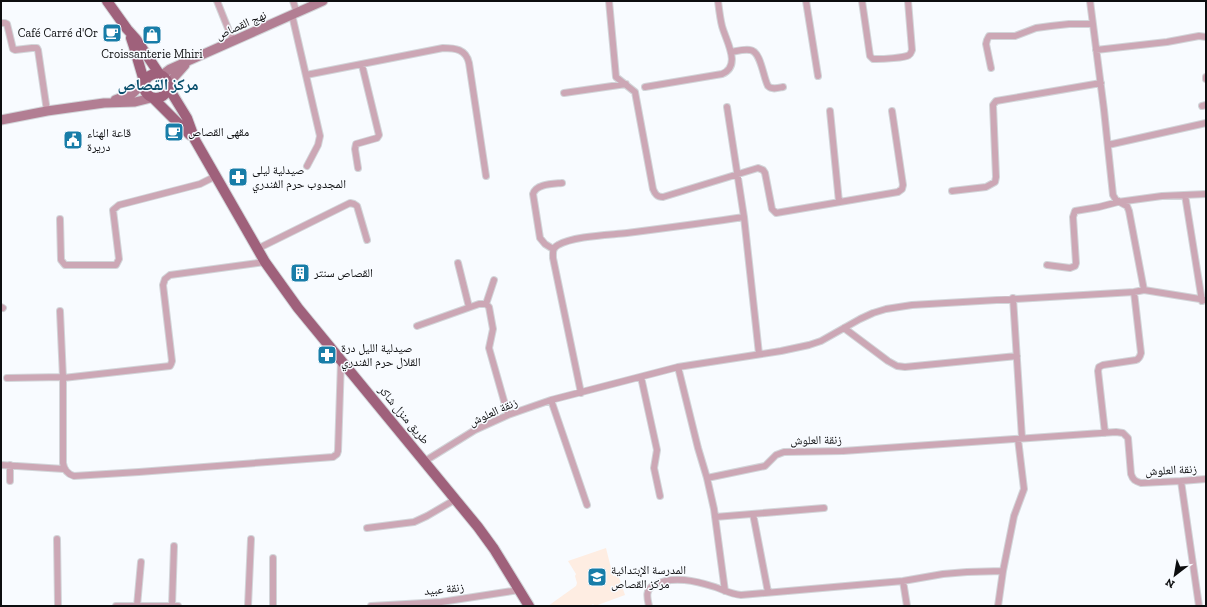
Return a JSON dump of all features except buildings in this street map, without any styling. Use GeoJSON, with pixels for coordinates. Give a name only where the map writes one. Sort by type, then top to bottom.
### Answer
{"type":"FeatureCollection","features":[{"type":"Feature","properties":{"kind":"main road"},"geometry":{"type":"LineString","coordinates":[[107,1],[161,75],[165,78],[168,85],[164,96],[152,98],[145,93],[144,82],[127,29]]}},
{"type":"Feature","properties":{"kind":"main road"},"geometry":{"type":"LineString","coordinates":[[144,82],[149,75],[161,75]]}},
{"type":"Feature","properties":{"kind":"main road","name":"طريق منزل شاكر"},"geometry":{"type":"LineString","coordinates":[[168,85],[187,118],[195,140],[265,262],[298,308],[478,527],[494,549],[529,606]]}},
{"type":"Feature","properties":{"kind":"main road","name":"طريق منزل شاكر"},"geometry":{"type":"LineString","coordinates":[[152,98],[195,140]]}},
{"type":"Feature","properties":{"kind":"street"},"geometry":{"type":"LineString","coordinates":[[217,1],[233,41]]}},
{"type":"Feature","properties":{"kind":"street"},"geometry":{"type":"LineString","coordinates":[[293,1],[294,14],[320,140],[307,166]]}},
{"type":"Feature","properties":{"kind":"street","name":"نهج القصاص"},"geometry":{"type":"LineString","coordinates":[[161,75],[170,69],[323,1]]}},
{"type":"Feature","properties":{"kind":"street"},"geometry":{"type":"LineString","coordinates":[[609,1],[616,77],[633,89],[636,95],[653,189],[657,196],[663,197],[758,168],[765,172],[772,209],[776,213],[898,192],[902,189],[903,185],[892,111]]}},
{"type":"Feature","properties":{"kind":"street"},"geometry":{"type":"LineString","coordinates":[[645,87],[722,74],[730,69],[731,52],[722,28],[718,1]]}},
{"type":"Feature","properties":{"kind":"street"},"geometry":{"type":"LineString","coordinates":[[806,1],[818,76]]}},
{"type":"Feature","properties":{"kind":"street"},"geometry":{"type":"LineString","coordinates":[[862,1],[870,56],[876,60],[904,57],[911,53],[908,1]]}},
{"type":"Feature","properties":{"kind":"street"},"geometry":{"type":"LineString","coordinates":[[1090,1],[1113,195],[1114,199],[1125,204],[1129,211],[1144,290],[1204,300],[1185,195]]}},
{"type":"Feature","properties":{"kind":"street"},"geometry":{"type":"LineString","coordinates":[[1,23],[7,24],[13,49],[35,48],[38,50],[47,111]]}},
{"type":"Feature","properties":{"kind":"street"},"geometry":{"type":"LineString","coordinates":[[991,68],[986,44],[989,36],[1015,36],[1036,28],[1069,24],[1093,24]]}},
{"type":"Feature","properties":{"kind":"street"},"geometry":{"type":"LineString","coordinates":[[1096,50],[1167,42],[1199,36],[1206,37]]}},
{"type":"Feature","properties":{"kind":"street"},"geometry":{"type":"LineString","coordinates":[[306,75],[443,48],[452,48],[464,52],[468,57],[486,176]]}},
{"type":"Feature","properties":{"kind":"street"},"geometry":{"type":"LineString","coordinates":[[731,52],[749,49],[755,51],[768,86],[774,89],[783,87]]}},
{"type":"Feature","properties":{"kind":"street","name":"نهج القصاص"},"geometry":{"type":"LineString","coordinates":[[168,85],[176,74],[190,60]]}},
{"type":"Feature","properties":{"kind":"street"},"geometry":{"type":"LineString","coordinates":[[358,168],[355,149],[356,144],[377,138],[379,135],[362,64]]}},
{"type":"Feature","properties":{"kind":"street"},"geometry":{"type":"LineString","coordinates":[[104,103],[133,93],[144,82]]}},
{"type":"Feature","properties":{"kind":"street"},"geometry":{"type":"LineString","coordinates":[[952,191],[986,187],[995,182],[993,105],[996,101],[1100,83]]}},
{"type":"Feature","properties":{"kind":"street"},"geometry":{"type":"LineString","coordinates":[[564,93],[626,84]]}},
{"type":"Feature","properties":{"kind":"street"},"geometry":{"type":"LineString","coordinates":[[1,120],[47,111],[104,103],[130,103],[152,98]]}},
{"type":"Feature","properties":{"kind":"street"},"geometry":{"type":"LineString","coordinates":[[728,107],[744,218],[760,354]]}},
{"type":"Feature","properties":{"kind":"street"},"geometry":{"type":"LineString","coordinates":[[830,111],[839,202]]}},
{"type":"Feature","properties":{"kind":"street"},"geometry":{"type":"LineString","coordinates":[[1108,145],[1206,123]]}},
{"type":"Feature","properties":{"kind":"street"},"geometry":{"type":"LineString","coordinates":[[60,219],[61,260],[65,265],[116,265],[119,259],[113,210],[120,205],[200,184],[216,176]]}},
{"type":"Feature","properties":{"kind":"street"},"geometry":{"type":"LineString","coordinates":[[553,249],[545,244],[540,238],[533,194],[534,191],[540,186],[562,183]]}},
{"type":"Feature","properties":{"kind":"street"},"geometry":{"type":"LineString","coordinates":[[1047,265],[1070,268],[1076,263],[1074,212],[1118,202],[1162,196],[1206,194]]}},
{"type":"Feature","properties":{"kind":"street"},"geometry":{"type":"LineString","coordinates":[[257,249],[350,203],[357,206],[367,240]]}},
{"type":"Feature","properties":{"kind":"street"},"geometry":{"type":"LineString","coordinates":[[553,249],[558,245],[578,239],[744,218]]}},
{"type":"Feature","properties":{"kind":"street"},"geometry":{"type":"LineString","coordinates":[[553,249],[581,392]]}},
{"type":"Feature","properties":{"kind":"street"},"geometry":{"type":"LineString","coordinates":[[7,378],[63,378],[170,366],[172,361],[163,285],[165,279],[170,275],[265,262]]}},
{"type":"Feature","properties":{"kind":"street"},"geometry":{"type":"LineString","coordinates":[[458,263],[469,307]]}},
{"type":"Feature","properties":{"kind":"street"},"geometry":{"type":"LineString","coordinates":[[486,304],[494,280]]}},
{"type":"Feature","properties":{"kind":"street","name":"زنقة العلوش"},"geometry":{"type":"LineString","coordinates":[[424,461],[476,430],[508,415],[551,400],[678,367],[814,344],[867,316],[886,309],[912,305],[1134,292],[1144,290]]}},
{"type":"Feature","properties":{"kind":"street"},"geometry":{"type":"LineString","coordinates":[[1105,433],[1098,370],[1099,367],[1103,365],[1138,360],[1140,357],[1134,292]]}},
{"type":"Feature","properties":{"kind":"street"},"geometry":{"type":"LineString","coordinates":[[998,606],[1003,571],[1014,516],[1024,489],[1013,298]]}},
{"type":"Feature","properties":{"kind":"street"},"geometry":{"type":"LineString","coordinates":[[417,326],[469,307],[479,304],[486,304]]}},
{"type":"Feature","properties":{"kind":"street"},"geometry":{"type":"LineString","coordinates":[[486,304],[489,307],[493,329],[489,348],[508,415]]}},
{"type":"Feature","properties":{"kind":"street"},"geometry":{"type":"LineString","coordinates":[[60,311],[63,378],[62,458],[64,469],[69,474],[77,476],[333,457],[338,451],[341,361]]}},
{"type":"Feature","properties":{"kind":"street"},"geometry":{"type":"LineString","coordinates":[[844,328],[888,362],[898,366],[905,367],[1017,356]]}},
{"type":"Feature","properties":{"kind":"street"},"geometry":{"type":"LineString","coordinates":[[678,367],[715,517],[725,591]]}},
{"type":"Feature","properties":{"kind":"street"},"geometry":{"type":"LineString","coordinates":[[641,377],[657,450],[654,468],[660,496]]}},
{"type":"Feature","properties":{"kind":"street"},"geometry":{"type":"LineString","coordinates":[[551,400],[587,505]]}},
{"type":"Feature","properties":{"kind":"street","name":"زنقة العلوش"},"geometry":{"type":"LineString","coordinates":[[706,478],[765,466],[776,454],[784,452],[843,451],[1121,432],[1128,438],[1131,474],[1136,482],[1141,483],[1206,479]]}},
{"type":"Feature","properties":{"kind":"street"},"geometry":{"type":"LineString","coordinates":[[1,465],[64,469]]}},
{"type":"Feature","properties":{"kind":"street"},"geometry":{"type":"LineString","coordinates":[[10,465],[10,481]]}},
{"type":"Feature","properties":{"kind":"street"},"geometry":{"type":"LineString","coordinates":[[1181,481],[1199,606]]}},
{"type":"Feature","properties":{"kind":"street"},"geometry":{"type":"LineString","coordinates":[[367,528],[414,522],[456,499]]}},
{"type":"Feature","properties":{"kind":"street"},"geometry":{"type":"LineString","coordinates":[[715,517],[824,508]]}},
{"type":"Feature","properties":{"kind":"street"},"geometry":{"type":"LineString","coordinates":[[753,514],[768,592]]}},
{"type":"Feature","properties":{"kind":"street"},"geometry":{"type":"LineString","coordinates":[[57,539],[58,606]]}},
{"type":"Feature","properties":{"kind":"street"},"geometry":{"type":"LineString","coordinates":[[248,606],[251,539]]}},
{"type":"Feature","properties":{"kind":"street"},"geometry":{"type":"LineString","coordinates":[[172,606],[174,546]]}},
{"type":"Feature","properties":{"kind":"street"},"geometry":{"type":"LineString","coordinates":[[273,558],[273,606]]}},
{"type":"Feature","properties":{"kind":"street"},"geometry":{"type":"LineString","coordinates":[[137,606],[141,562]]}},
{"type":"Feature","properties":{"kind":"street"},"geometry":{"type":"LineString","coordinates":[[650,606],[646,595],[647,591],[651,586],[666,580],[683,580],[702,583],[732,594],[741,595],[903,581],[943,574],[1003,571]]}},
{"type":"Feature","properties":{"kind":"street"},"geometry":{"type":"LineString","coordinates":[[903,581],[907,606]]}},
{"type":"Feature","properties":{"kind":"street","name":"زنقة عبيد"},"geometry":{"type":"LineString","coordinates":[[371,606],[441,602],[519,590]]}},
{"type":"Feature","properties":{"kind":"street"},"geometry":{"type":"LineString","coordinates":[[116,606],[178,606]]}},
{"type":"Feature","properties":{"kind":"shaded area","name":"المدرسة الإبتدائية مركز القصاص"},"geometry":{"type":"Polygon","coordinates":[[[606,548],[613,576],[618,575],[625,595],[595,606],[593,604],[590,606],[548,606],[576,586],[576,574],[568,561],[606,548]]]}},
{"type":"Feature","properties":{"kind":"place","name":"Café Carré d'Or"},"geometry":{"type":"Point","coordinates":[112,33]}},
{"type":"Feature","properties":{"kind":"place","name":"Croissanterie Mhiri"},"geometry":{"type":"Point","coordinates":[152,35]}},
{"type":"Feature","properties":{"kind":"place","name":"مقهى القصاص"},"geometry":{"type":"Point","coordinates":[174,132]}},
{"type":"Feature","properties":{"kind":"place","name":"قاعة الهناء دريرة"},"geometry":{"type":"Point","coordinates":[73,140]}},
{"type":"Feature","properties":{"kind":"place","name":"صيدلية ليلى المجدوب حرم الفندري"},"geometry":{"type":"Point","coordinates":[238,177]}},
{"type":"Feature","properties":{"kind":"place","name":"القصاص سنتر"},"geometry":{"type":"Point","coordinates":[300,273]}},
{"type":"Feature","properties":{"kind":"place","name":"صيدلية الليل درة القلال حرم الفندري"},"geometry":{"type":"Point","coordinates":[327,355]}},
{"type":"Feature","properties":{"kind":"place","name":"المدرسة الإبتدائية مركز القصاص"},"geometry":{"type":"Point","coordinates":[597,577]}},
{"type":"Feature","properties":{"kind":"district","name":"مركز القصاص"},"geometry":{"type":"Point","coordinates":[158,84]}}]}
